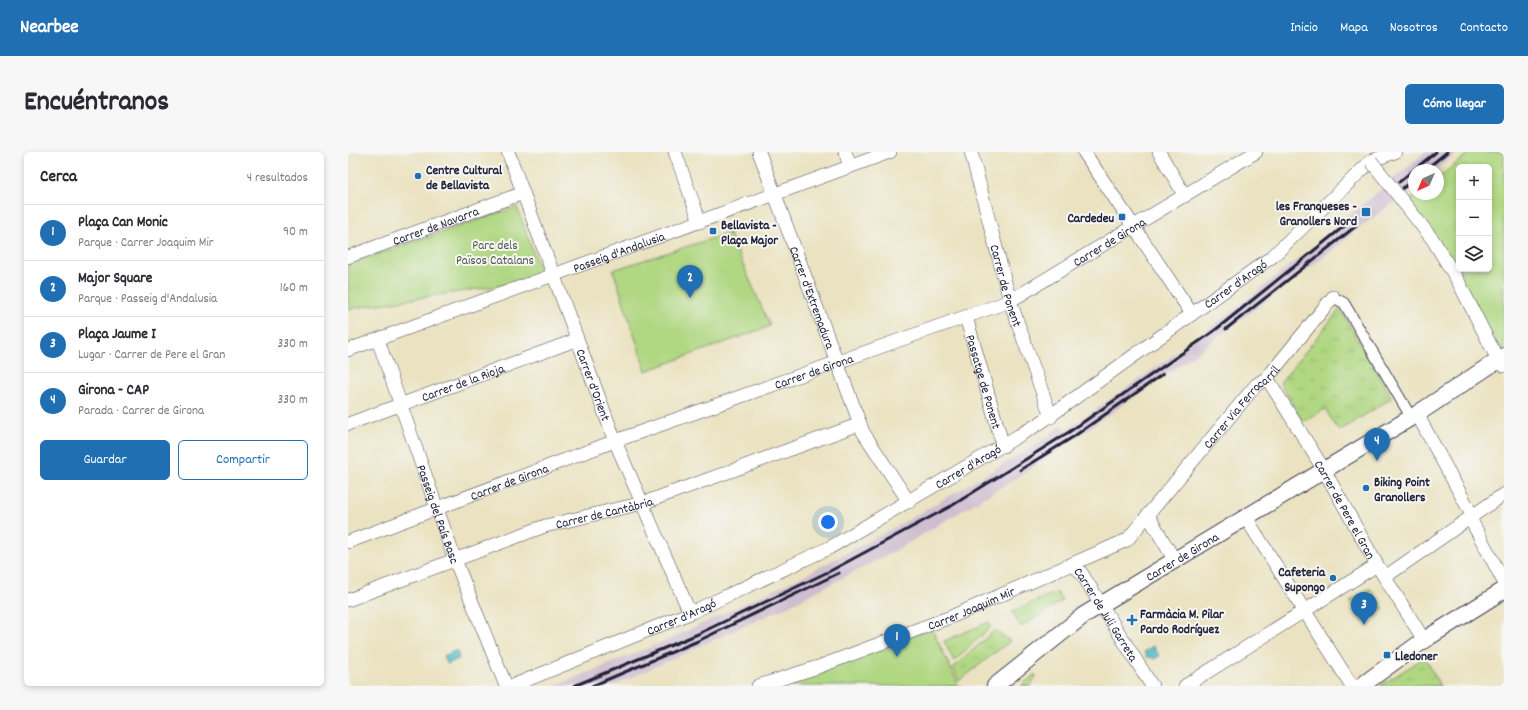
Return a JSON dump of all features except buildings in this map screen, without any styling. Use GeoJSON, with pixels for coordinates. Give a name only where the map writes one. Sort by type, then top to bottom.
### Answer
{"type":"FeatureCollection","features":[{"type":"Feature","properties":{"kind":"street","name":"Carrer d'Orient"},"geometry":{"type":"LineString","coordinates":[[508,152],[576,340],[615,441],[643,502],[690,613]]}},
{"type":"Feature","properties":{"kind":"street"},"geometry":{"type":"LineString","coordinates":[[675,152],[700,222]]}},
{"type":"Feature","properties":{"kind":"street","name":"Carrer d'Extremadura"},"geometry":{"type":"LineString","coordinates":[[759,152],[773,195],[863,432],[909,502]]}},
{"type":"Feature","properties":{"kind":"street"},"geometry":{"type":"LineString","coordinates":[[846,152],[850,166]]}},
{"type":"Feature","properties":{"kind":"street","name":"Passeig d'Andalusia"},"geometry":{"type":"LineString","coordinates":[[348,350],[890,152]]}},
{"type":"Feature","properties":{"kind":"street","name":"Carrer de Ponent"},"geometry":{"type":"LineString","coordinates":[[971,152],[1010,301],[1051,416]]}},
{"type":"Feature","properties":{"kind":"street"},"geometry":{"type":"LineString","coordinates":[[1084,152],[1192,314]]}},
{"type":"Feature","properties":{"kind":"street"},"geometry":{"type":"LineString","coordinates":[[1159,152],[1185,196]]}},
{"type":"Feature","properties":{"kind":"street","name":"Carrer de Girona"},"geometry":{"type":"LineString","coordinates":[[348,542],[615,441],[1010,301],[1256,152]]}},
{"type":"Feature","properties":{"kind":"street"},"geometry":{"type":"LineString","coordinates":[[1369,157],[1396,152]]}},
{"type":"Feature","properties":{"kind":"street","name":"Carrer de Girona"},"geometry":{"type":"LineString","coordinates":[[995,686],[1084,615],[1414,416],[1502,360],[1433,240],[1369,157]]}},
{"type":"Feature","properties":{"kind":"street","name":"Carrer d'Aragó"},"geometry":{"type":"LineString","coordinates":[[512,686],[690,613],[829,548],[1003,446],[1051,416],[1273,256],[1369,157]]}},
{"type":"Feature","properties":{"kind":"street","name":"Carrer de Navarra"},"geometry":{"type":"LineString","coordinates":[[348,257],[523,193]]}},
{"type":"Feature","properties":{"kind":"street"},"geometry":{"type":"LineString","coordinates":[[1333,297],[1344,303],[1414,416],[1472,515],[1472,522],[1504,582]]}},
{"type":"Feature","properties":{"kind":"street","name":"Carrer Via Ferrocarril"},"geometry":{"type":"LineString","coordinates":[[1070,566],[1126,540],[1256,385],[1267,378],[1333,297]]}},
{"type":"Feature","properties":{"kind":"street","name":"Passatge de Ponent"},"geometry":{"type":"LineString","coordinates":[[966,317],[1003,446]]}},
{"type":"Feature","properties":{"kind":"street","name":"Passeig del País Basc"},"geometry":{"type":"LineString","coordinates":[[378,340],[455,560],[506,686]]}},
{"type":"Feature","properties":{"kind":"street","name":"Carrer de la Rioja"},"geometry":{"type":"LineString","coordinates":[[348,424],[576,340]]}},
{"type":"Feature","properties":{"kind":"street","name":"Carrer de Pere el Gran"},"geometry":{"type":"LineString","coordinates":[[1267,378],[1324,470],[1384,577],[1424,640]]}},
{"type":"Feature","properties":{"kind":"street","name":"Carrer de Cantàbria"},"geometry":{"type":"LineString","coordinates":[[348,600],[545,526],[643,502],[860,424]]}},
{"type":"Feature","properties":{"kind":"street"},"geometry":{"type":"LineString","coordinates":[[1384,577],[1504,494]]}},
{"type":"Feature","properties":{"kind":"street"},"geometry":{"type":"LineString","coordinates":[[1148,515],[1175,561]]}},
{"type":"Feature","properties":{"kind":"street"},"geometry":{"type":"LineString","coordinates":[[1246,518],[1352,686]]}},
{"type":"Feature","properties":{"kind":"street"},"geometry":{"type":"LineString","coordinates":[[1185,686],[1377,565]]}},
{"type":"Feature","properties":{"kind":"street","name":"Carrer de Juli Garreta"},"geometry":{"type":"LineString","coordinates":[[1070,566],[1077,568],[1082,574],[1152,686]]}},
{"type":"Feature","properties":{"kind":"street","name":"Carrer Joaquim Mir"},"geometry":{"type":"LineString","coordinates":[[758,686],[818,667],[953,616],[1070,566]]}},
{"type":"Feature","properties":{"kind":"street"},"geometry":{"type":"LineString","coordinates":[[1361,686],[1424,640],[1504,590]]}},
{"type":"Feature","properties":{"kind":"shaded area"},"geometry":{"type":"Polygon","coordinates":[[[1425,152],[1458,152],[1443,164],[1411,164],[1425,152]]]}},
{"type":"Feature","properties":{"kind":"shaded area"},"geometry":{"type":"Polygon","coordinates":[[[1408,166],[1408,192],[1191,357],[1028,471],[895,551],[784,608],[613,686],[555,686],[672,638],[803,576],[912,518],[1036,445],[1062,425],[1066,430],[1140,379],[1230,313],[1317,244],[1408,166]]]}},
{"type":"Feature","properties":{"kind":"green space"},"geometry":{"type":"Polygon","coordinates":[[[1471,152],[1504,152],[1504,356],[1405,203],[1409,200],[1444,200],[1444,173],[1471,152]]]}},
{"type":"Feature","properties":{"kind":"green space","name":"Parc dels Països Catalans"},"geometry":{"type":"Polygon","coordinates":[[[517,207],[543,279],[348,309],[348,264],[517,207]]]}},
{"type":"Feature","properties":{"kind":"green space"},"geometry":{"type":"Polygon","coordinates":[[[729,233],[770,326],[646,371],[613,270],[729,233]]]}},
{"type":"Feature","properties":{"kind":"green space"},"geometry":{"type":"Polygon","coordinates":[[[1340,309],[1392,398],[1339,431],[1325,409],[1303,422],[1280,383],[1340,309]]]}},
{"type":"Feature","properties":{"kind":"green space"},"geometry":{"type":"Polygon","coordinates":[[[1370,588],[1384,609],[1363,622],[1350,601],[1370,588]]]}},
{"type":"Feature","properties":{"kind":"green space"},"geometry":{"type":"Polygon","coordinates":[[[1057,592],[1062,601],[1021,627],[1012,611],[1057,592]]]}},
{"type":"Feature","properties":{"kind":"green space"},"geometry":{"type":"Polygon","coordinates":[[[989,622],[991,627],[954,661],[944,641],[989,622]]]}},
{"type":"Feature","properties":{"kind":"green space"},"geometry":{"type":"Polygon","coordinates":[[[932,629],[959,686],[766,686],[932,629]]]}},
{"type":"Feature","properties":{"kind":"green space"},"geometry":{"type":"Polygon","coordinates":[[[995,630],[1010,641],[959,681],[953,668],[995,630]]]}},
{"type":"Feature","properties":{"kind":"green space"},"geometry":{"type":"Polygon","coordinates":[[[1425,657],[1440,686],[1380,686],[1425,657]]]}},
{"type":"Feature","properties":{"kind":"green space"},"geometry":{"type":"Polygon","coordinates":[[[1035,674],[1036,676],[1031,686],[1021,686],[1035,674]]]}},
{"type":"Feature","properties":{"kind":"water"},"geometry":{"type":"Polygon","coordinates":[[[1153,646],[1160,656],[1154,659],[1147,657],[1144,652],[1153,646]]]}},
{"type":"Feature","properties":{"kind":"water"},"geometry":{"type":"Polygon","coordinates":[[[457,650],[459,659],[447,664],[443,656],[457,650]]]}},
{"type":"Feature","properties":{"kind":"railway"},"geometry":{"type":"LineString","coordinates":[[1399,182],[1436,152]]}},
{"type":"Feature","properties":{"kind":"railway"},"geometry":{"type":"LineString","coordinates":[[1432,164],[1447,152]]}},
{"type":"Feature","properties":{"kind":"railway"},"geometry":{"type":"LineString","coordinates":[[1403,188],[1408,184]]}},
{"type":"Feature","properties":{"kind":"railway"},"geometry":{"type":"LineString","coordinates":[[574,686],[698,634],[832,570],[953,505],[1069,432],[1214,331],[1353,219]]}},
{"type":"Feature","properties":{"kind":"railway"},"geometry":{"type":"LineString","coordinates":[[1226,329],[1356,226]]}},
{"type":"Feature","properties":{"kind":"railway"},"geometry":{"type":"LineString","coordinates":[[1020,470],[1073,437],[1163,374]]}},
{"type":"Feature","properties":{"kind":"railway"},"geometry":{"type":"LineString","coordinates":[[592,686],[698,641],[839,573]]}},
{"type":"Feature","properties":{"kind":"place","name":"Centre Cultural de Bellavista"},"geometry":{"type":"Point","coordinates":[418,176]}},
{"type":"Feature","properties":{"kind":"place","name":"les Franqueses - Granollers Nord"},"geometry":{"type":"Point","coordinates":[1366,212]}},
{"type":"Feature","properties":{"kind":"place","name":"Cardedeu"},"geometry":{"type":"Point","coordinates":[1122,217]}},
{"type":"Feature","properties":{"kind":"place","name":"Bellavista - Plaça Major"},"geometry":{"type":"Point","coordinates":[713,231]}},
{"type":"Feature","properties":{"kind":"place","name":"Major Square"},"geometry":{"type":"Point","coordinates":[690,298]}},
{"type":"Feature","properties":{"kind":"place","name":"Girona - CAP"},"geometry":{"type":"Point","coordinates":[1377,461]}},
{"type":"Feature","properties":{"kind":"place","name":"Biking Point Granollers"},"geometry":{"type":"Point","coordinates":[1366,488]}},
{"type":"Feature","properties":{"kind":"place","name":"Cafeteria Supongo"},"geometry":{"type":"Point","coordinates":[1333,578]}},
{"type":"Feature","properties":{"kind":"place","name":"Farmàcia M. Pilar Pardo Rodríguez"},"geometry":{"type":"Point","coordinates":[1132,620]}},
{"type":"Feature","properties":{"kind":"place","name":"Plaça Jaume I"},"geometry":{"type":"Point","coordinates":[1364,625]}},
{"type":"Feature","properties":{"kind":"place","name":"Lledoner"},"geometry":{"type":"Point","coordinates":[1387,655]}},
{"type":"Feature","properties":{"kind":"place","name":"Plaça Can Monic"},"geometry":{"type":"Point","coordinates":[897,657]}}]}
